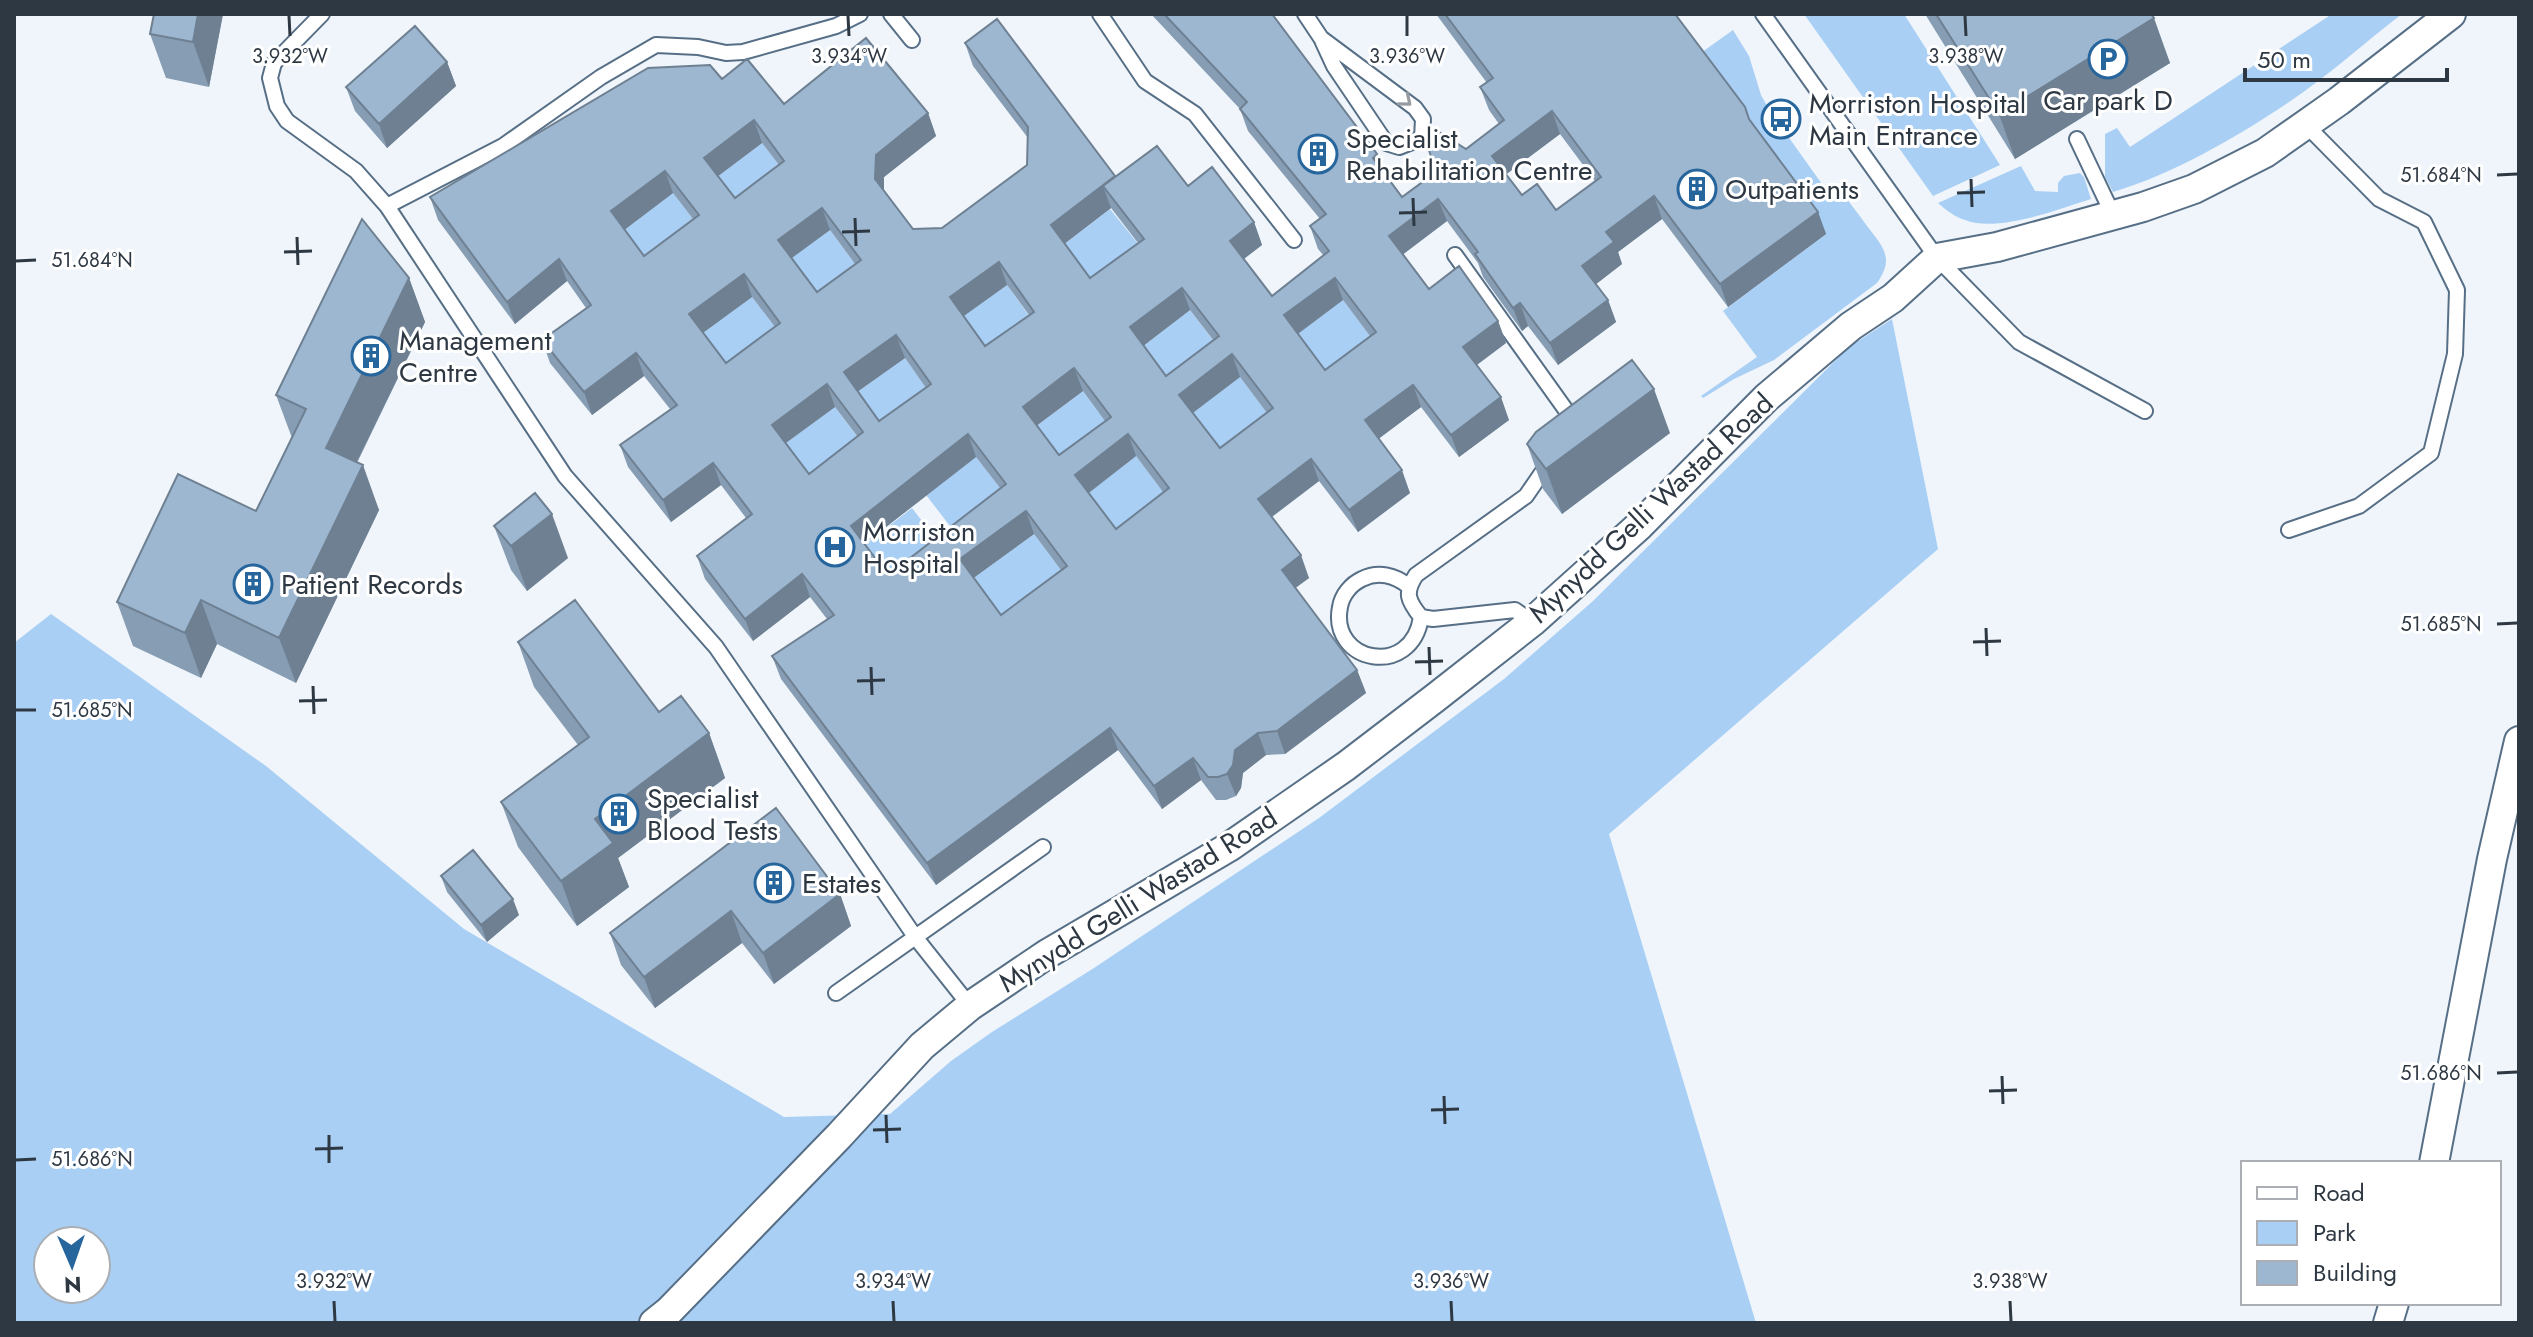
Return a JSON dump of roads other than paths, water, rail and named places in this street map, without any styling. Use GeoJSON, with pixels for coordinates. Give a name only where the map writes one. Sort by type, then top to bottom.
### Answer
{"type":"FeatureCollection","features":[{"type":"Feature","properties":{"kind":"street"},"geometry":{"type":"LineString","coordinates":[[1937,258],[1997,247],[2194,189],[2265,153],[2451,14]]}},
{"type":"Feature","properties":{"kind":"street","name":"Mynydd Gelli Wastad Road"},"geometry":{"type":"LineString","coordinates":[[654,1323],[839,1136],[922,1046],[970,1006],[1047,954],[1229,847],[1346,766],[1532,622],[1640,525],[1766,398],[1851,326],[1893,298],[1937,258]]}},
{"type":"Feature","properties":{"kind":"street"},"geometry":{"type":"LineString","coordinates":[[2434,1161],[2492,859],[2519,741]]}},
{"type":"Feature","properties":{"kind":"lane"},"geometry":{"type":"LineString","coordinates":[[322,14],[274,63],[270,78],[277,106],[287,121],[356,171],[387,206],[565,476],[716,647],[916,938],[970,1006]]}},
{"type":"Feature","properties":{"kind":"lane"},"geometry":{"type":"LineString","coordinates":[[387,206],[503,146],[601,77],[656,45],[743,52],[836,26],[860,14]]}},
{"type":"Feature","properties":{"kind":"lane"},"geometry":{"type":"LineString","coordinates":[[891,14],[912,40]]}},
{"type":"Feature","properties":{"kind":"lane"},"geometry":{"type":"LineString","coordinates":[[1100,14],[1145,81],[1195,114],[1294,240]]}},
{"type":"Feature","properties":{"kind":"lane"},"geometry":{"type":"LineString","coordinates":[[1305,14],[1334,66],[1386,143],[1399,147],[1422,138],[1423,119],[1415,108],[1321,38]]}},
{"type":"Feature","properties":{"kind":"lane"},"geometry":{"type":"LineString","coordinates":[[1769,16],[1937,258],[2019,342],[2145,411]]}},
{"type":"Feature","properties":{"kind":"lane"},"geometry":{"type":"LineString","coordinates":[[2289,530],[2359,506],[2431,453],[2455,354],[2457,290],[2424,222],[2379,199],[2306,125]]}},
{"type":"Feature","properties":{"kind":"lane"},"geometry":{"type":"LineString","coordinates":[[2077,139],[2113,215]]}},
{"type":"Feature","properties":{"kind":"lane"},"geometry":{"type":"LineString","coordinates":[[1408,586],[1400,579],[1371,575],[1358,580],[1347,590],[1340,603],[1338,617],[1340,630],[1356,650],[1367,656],[1393,656],[1413,641],[1421,617],[1409,598],[1408,586],[1416,575],[1526,496],[1574,429],[1573,420],[1455,255]]}},
{"type":"Feature","properties":{"kind":"lane"},"geometry":{"type":"LineString","coordinates":[[1421,617],[1433,619],[1515,610],[1532,622]]}},
{"type":"Feature","properties":{"kind":"lane"},"geometry":{"type":"LineString","coordinates":[[836,993],[1043,847]]}},
{"type":"Feature","properties":{"kind":"place","name":"Car park D"},"geometry":{"type":"Point","coordinates":[2108,59]}},
{"type":"Feature","properties":{"kind":"place","name":"Morriston Hospital Main Entrance"},"geometry":{"type":"Point","coordinates":[1781,119]}},
{"type":"Feature","properties":{"kind":"place","name":"Specialist Rehabilitation Centre"},"geometry":{"type":"Point","coordinates":[1318,154]}},
{"type":"Feature","properties":{"kind":"place","name":"Outpatients"},"geometry":{"type":"Point","coordinates":[1697,189]}},
{"type":"Feature","properties":{"kind":"place","name":"Management Centre"},"geometry":{"type":"Point","coordinates":[371,356]}},
{"type":"Feature","properties":{"kind":"place","name":"Morriston Hospital"},"geometry":{"type":"Point","coordinates":[835,547]}},
{"type":"Feature","properties":{"kind":"place","name":"Patient Records"},"geometry":{"type":"Point","coordinates":[253,584]}},
{"type":"Feature","properties":{"kind":"place","name":"Specialist Blood Tests"},"geometry":{"type":"Point","coordinates":[619,814]}},
{"type":"Feature","properties":{"kind":"place","name":"Estates"},"geometry":{"type":"Point","coordinates":[774,883]}}]}
